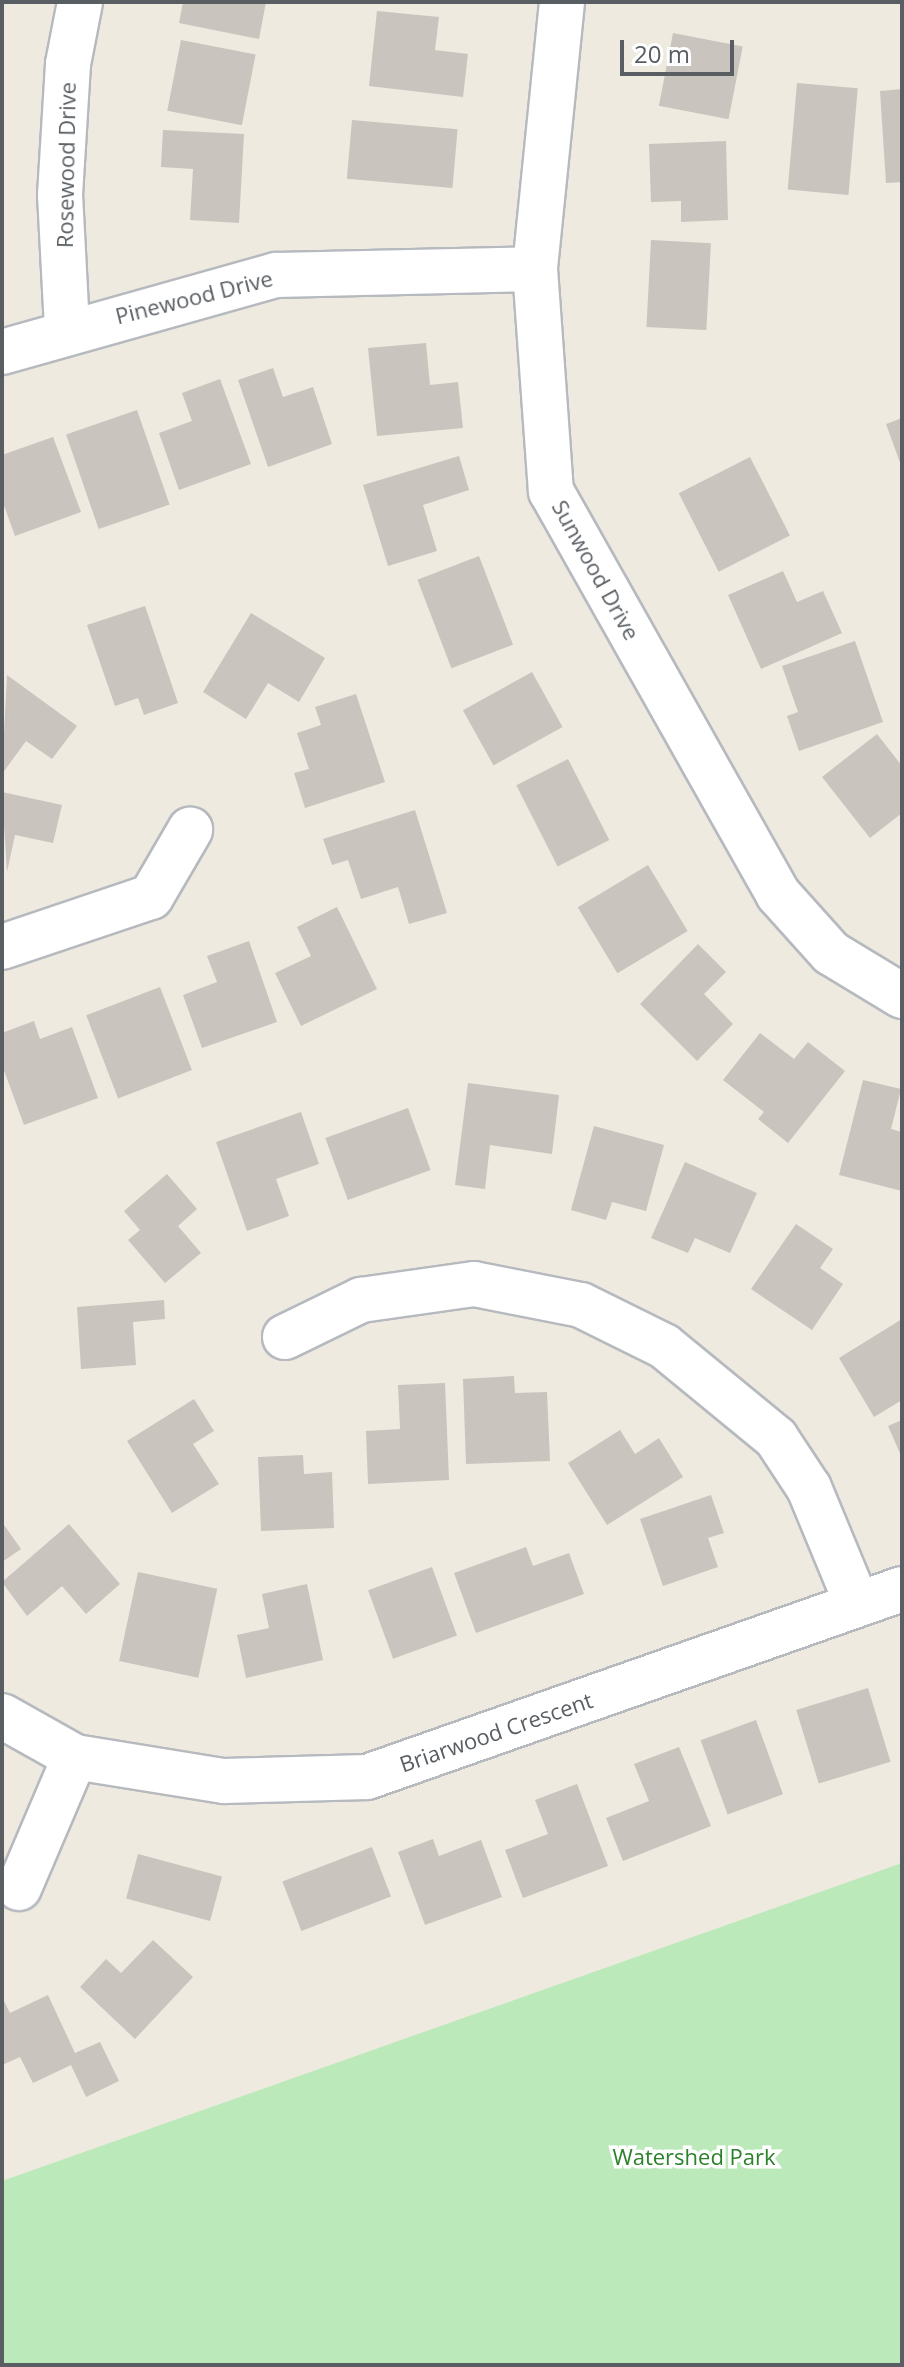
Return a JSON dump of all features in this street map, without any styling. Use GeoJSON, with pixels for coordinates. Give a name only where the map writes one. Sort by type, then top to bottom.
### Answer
{"type":"FeatureCollection","features":[{"type":"Feature","properties":{"kind":"street","name":"Rosewood Drive"},"geometry":{"type":"LineString","coordinates":[[67,328],[60,195],[68,64],[80,2]]}},
{"type":"Feature","properties":{"kind":"street","name":"Sunwood Drive"},"geometry":{"type":"LineString","coordinates":[[562,2],[535,269],[551,491],[778,894],[831,953],[902,996]]}},
{"type":"Feature","properties":{"kind":"street","name":"Pinewood Drive"},"geometry":{"type":"LineString","coordinates":[[2,352],[67,328],[276,275],[535,269]]}},
{"type":"Feature","properties":{"kind":"street"},"geometry":{"type":"LineString","coordinates":[[2,947],[151,897],[190,830]]}},
{"type":"Feature","properties":{"kind":"street"},"geometry":{"type":"LineString","coordinates":[[285,1337],[361,1300],[474,1284],[581,1305],[664,1346],[776,1438],[809,1488],[857,1604]]}},
{"type":"Feature","properties":{"kind":"street","name":"Briarwood Crescent"},"geometry":{"type":"LineString","coordinates":[[2,1716],[75,1757],[224,1781],[367,1777],[902,1589]]}},
{"type":"Feature","properties":{"kind":"street"},"geometry":{"type":"LineString","coordinates":[[19,1888],[75,1757]]}},
{"type":"Feature","properties":{"kind":"green space","name":"Watershed Park"},"geometry":{"type":"Polygon","coordinates":[[[902,1863],[902,2365],[2,2365],[2,2181],[902,1863]]]}},
{"type":"Feature","properties":{"kind":"building"},"geometry":{"type":"Polygon","coordinates":[[[183,2],[266,2],[259,39],[179,23],[183,2]]]}},
{"type":"Feature","properties":{"kind":"building"},"geometry":{"type":"Polygon","coordinates":[[[377,11],[439,17],[435,50],[468,54],[463,97],[369,86],[377,11]]]}},
{"type":"Feature","properties":{"kind":"building"},"geometry":{"type":"Polygon","coordinates":[[[673,33],[743,47],[729,119],[659,106],[673,33]]]}},
{"type":"Feature","properties":{"kind":"building"},"geometry":{"type":"Polygon","coordinates":[[[181,40],[256,55],[242,125],[167,111],[181,40]]]}},
{"type":"Feature","properties":{"kind":"building"},"geometry":{"type":"Polygon","coordinates":[[[797,83],[858,88],[848,195],[788,190],[797,83]]]}},
{"type":"Feature","properties":{"kind":"building"},"geometry":{"type":"Polygon","coordinates":[[[902,89],[902,182],[886,183],[880,91],[902,89]]]}},
{"type":"Feature","properties":{"kind":"building"},"geometry":{"type":"Polygon","coordinates":[[[352,120],[458,129],[452,188],[347,179],[352,120]]]}},
{"type":"Feature","properties":{"kind":"building"},"geometry":{"type":"Polygon","coordinates":[[[163,130],[244,134],[239,223],[190,220],[193,169],[161,167],[163,130]]]}},
{"type":"Feature","properties":{"kind":"building"},"geometry":{"type":"Polygon","coordinates":[[[726,141],[728,220],[681,222],[681,201],[651,202],[649,144],[726,141]]]}},
{"type":"Feature","properties":{"kind":"building"},"geometry":{"type":"Polygon","coordinates":[[[651,240],[711,243],[706,330],[646,327],[651,240]]]}},
{"type":"Feature","properties":{"kind":"building"},"geometry":{"type":"Polygon","coordinates":[[[426,343],[430,385],[458,382],[463,428],[377,436],[368,348],[426,343]]]}},
{"type":"Feature","properties":{"kind":"building"},"geometry":{"type":"Polygon","coordinates":[[[273,368],[283,397],[313,387],[332,444],[268,467],[238,380],[273,368]]]}},
{"type":"Feature","properties":{"kind":"building"},"geometry":{"type":"Polygon","coordinates":[[[220,379],[251,464],[179,490],[159,433],[192,421],[182,393],[220,379]]]}},
{"type":"Feature","properties":{"kind":"building"},"geometry":{"type":"Polygon","coordinates":[[[137,410],[170,505],[99,529],[66,434],[137,410]]]}},
{"type":"Feature","properties":{"kind":"building"},"geometry":{"type":"Polygon","coordinates":[[[902,418],[902,468],[886,424],[902,418]]]}},
{"type":"Feature","properties":{"kind":"building"},"geometry":{"type":"Polygon","coordinates":[[[53,437],[81,512],[15,536],[2,500],[2,455],[53,437]]]}},
{"type":"Feature","properties":{"kind":"building"},"geometry":{"type":"Polygon","coordinates":[[[459,456],[469,490],[423,505],[437,551],[388,566],[363,485],[459,456]]]}},
{"type":"Feature","properties":{"kind":"building"},"geometry":{"type":"Polygon","coordinates":[[[750,457],[790,535],[719,572],[679,493],[750,457]]]}},
{"type":"Feature","properties":{"kind":"building"},"geometry":{"type":"Polygon","coordinates":[[[479,556],[513,645],[451,668],[417,580],[479,556]]]}},
{"type":"Feature","properties":{"kind":"building"},"geometry":{"type":"Polygon","coordinates":[[[783,571],[797,602],[823,591],[842,633],[761,669],[728,595],[783,571]]]}},
{"type":"Feature","properties":{"kind":"building"},"geometry":{"type":"Polygon","coordinates":[[[145,606],[178,703],[144,715],[138,698],[115,706],[87,625],[145,606]]]}},
{"type":"Feature","properties":{"kind":"building"},"geometry":{"type":"Polygon","coordinates":[[[251,613],[325,658],[299,702],[268,683],[246,719],[203,692],[251,613]]]}},
{"type":"Feature","properties":{"kind":"building"},"geometry":{"type":"Polygon","coordinates":[[[855,641],[883,722],[799,751],[787,716],[798,712],[782,666],[855,641]]]}},
{"type":"Feature","properties":{"kind":"building"},"geometry":{"type":"Polygon","coordinates":[[[532,672],[563,727],[493,765],[463,710],[532,672]]]}},
{"type":"Feature","properties":{"kind":"building"},"geometry":{"type":"Polygon","coordinates":[[[7,675],[77,726],[52,759],[26,741],[2,774],[7,675]]]}},
{"type":"Feature","properties":{"kind":"building"},"geometry":{"type":"Polygon","coordinates":[[[356,694],[385,782],[305,808],[294,773],[309,769],[297,733],[321,725],[315,707],[356,694]]]}},
{"type":"Feature","properties":{"kind":"building"},"geometry":{"type":"Polygon","coordinates":[[[877,734],[902,766],[902,813],[870,838],[822,777],[877,734]]]}},
{"type":"Feature","properties":{"kind":"building"},"geometry":{"type":"Polygon","coordinates":[[[568,759],[609,840],[558,866],[516,785],[568,759]]]}},
{"type":"Feature","properties":{"kind":"building"},"geometry":{"type":"Polygon","coordinates":[[[2,792],[62,805],[53,843],[15,835],[7,872],[2,792]]]}},
{"type":"Feature","properties":{"kind":"building"},"geometry":{"type":"Polygon","coordinates":[[[415,810],[447,913],[409,924],[398,887],[361,899],[348,860],[332,865],[323,839],[415,810]]]}},
{"type":"Feature","properties":{"kind":"building"},"geometry":{"type":"Polygon","coordinates":[[[648,865],[688,931],[617,973],[578,907],[648,865]]]}},
{"type":"Feature","properties":{"kind":"building"},"geometry":{"type":"Polygon","coordinates":[[[337,907],[377,989],[301,1026],[275,973],[311,956],[297,927],[337,907]]]}},
{"type":"Feature","properties":{"kind":"building"},"geometry":{"type":"Polygon","coordinates":[[[249,941],[277,1022],[202,1048],[183,995],[217,982],[207,956],[249,941]]]}},
{"type":"Feature","properties":{"kind":"building"},"geometry":{"type":"Polygon","coordinates":[[[698,944],[726,972],[704,994],[733,1024],[697,1061],[640,1004],[698,944]]]}},
{"type":"Feature","properties":{"kind":"building"},"geometry":{"type":"Polygon","coordinates":[[[160,987],[192,1070],[118,1098],[86,1015],[160,987]]]}},
{"type":"Feature","properties":{"kind":"building"},"geometry":{"type":"Polygon","coordinates":[[[34,1021],[40,1039],[72,1027],[98,1098],[24,1125],[2,1065],[2,1033],[34,1021]]]}},
{"type":"Feature","properties":{"kind":"building"},"geometry":{"type":"Polygon","coordinates":[[[760,1033],[794,1059],[808,1042],[845,1071],[788,1143],[758,1119],[764,1112],[723,1080],[760,1033]]]}},
{"type":"Feature","properties":{"kind":"building"},"geometry":{"type":"Polygon","coordinates":[[[863,1080],[901,1089],[891,1129],[902,1132],[902,1191],[839,1175],[863,1080]]]}},
{"type":"Feature","properties":{"kind":"building"},"geometry":{"type":"Polygon","coordinates":[[[468,1083],[559,1095],[552,1154],[490,1145],[485,1189],[455,1185],[468,1083]]]}},
{"type":"Feature","properties":{"kind":"building"},"geometry":{"type":"Polygon","coordinates":[[[408,1108],[431,1170],[348,1200],[325,1138],[408,1108]]]}},
{"type":"Feature","properties":{"kind":"building"},"geometry":{"type":"Polygon","coordinates":[[[301,1112],[319,1164],[276,1179],[289,1216],[247,1231],[216,1142],[301,1112]]]}},
{"type":"Feature","properties":{"kind":"building"},"geometry":{"type":"Polygon","coordinates":[[[594,1126],[664,1145],[646,1211],[612,1202],[606,1220],[571,1210],[594,1126]]]}},
{"type":"Feature","properties":{"kind":"building"},"geometry":{"type":"Polygon","coordinates":[[[685,1162],[757,1193],[730,1253],[695,1238],[688,1253],[651,1238],[685,1162]]]}},
{"type":"Feature","properties":{"kind":"building"},"geometry":{"type":"Polygon","coordinates":[[[167,1174],[197,1209],[178,1226],[201,1253],[165,1283],[128,1240],[140,1230],[124,1211],[167,1174]]]}},
{"type":"Feature","properties":{"kind":"building"},"geometry":{"type":"Polygon","coordinates":[[[796,1224],[833,1249],[820,1268],[843,1284],[812,1330],[751,1289],[796,1224]]]}},
{"type":"Feature","properties":{"kind":"building"},"geometry":{"type":"Polygon","coordinates":[[[164,1300],[165,1319],[133,1322],[136,1365],[81,1369],[77,1307],[164,1300]]]}},
{"type":"Feature","properties":{"kind":"building"},"geometry":{"type":"Polygon","coordinates":[[[902,1319],[902,1400],[874,1417],[839,1358],[902,1319]]]}},
{"type":"Feature","properties":{"kind":"building"},"geometry":{"type":"Polygon","coordinates":[[[514,1376],[515,1393],[547,1392],[550,1461],[466,1464],[463,1379],[514,1376]]]}},
{"type":"Feature","properties":{"kind":"building"},"geometry":{"type":"Polygon","coordinates":[[[445,1383],[449,1480],[368,1484],[366,1431],[400,1429],[398,1385],[445,1383]]]}},
{"type":"Feature","properties":{"kind":"building"},"geometry":{"type":"Polygon","coordinates":[[[194,1399],[214,1431],[193,1444],[219,1484],[172,1513],[127,1441],[194,1399]]]}},
{"type":"Feature","properties":{"kind":"building"},"geometry":{"type":"Polygon","coordinates":[[[902,1420],[902,1458],[888,1426],[902,1420]]]}},
{"type":"Feature","properties":{"kind":"building"},"geometry":{"type":"Polygon","coordinates":[[[620,1430],[635,1454],[659,1438],[683,1477],[607,1525],[568,1463],[620,1430]]]}},
{"type":"Feature","properties":{"kind":"building"},"geometry":{"type":"Polygon","coordinates":[[[303,1455],[304,1474],[332,1472],[334,1528],[261,1531],[258,1457],[303,1455]]]}},
{"type":"Feature","properties":{"kind":"building"},"geometry":{"type":"Polygon","coordinates":[[[711,1495],[724,1533],[708,1538],[718,1567],[663,1586],[640,1519],[711,1495]]]}},
{"type":"Feature","properties":{"kind":"building"},"geometry":{"type":"Polygon","coordinates":[[[2,1522],[21,1549],[2,1562],[2,1522]]]}},
{"type":"Feature","properties":{"kind":"building"},"geometry":{"type":"Polygon","coordinates":[[[69,1524],[120,1584],[86,1614],[62,1586],[27,1616],[2,1582],[69,1524]]]}},
{"type":"Feature","properties":{"kind":"building"},"geometry":{"type":"Polygon","coordinates":[[[526,1547],[533,1566],[569,1553],[584,1594],[476,1633],[454,1573],[526,1547]]]}},
{"type":"Feature","properties":{"kind":"building"},"geometry":{"type":"Polygon","coordinates":[[[432,1567],[457,1636],[393,1659],[368,1590],[432,1567]]]}},
{"type":"Feature","properties":{"kind":"building"},"geometry":{"type":"Polygon","coordinates":[[[138,1572],[217,1589],[198,1678],[119,1661],[138,1572]]]}},
{"type":"Feature","properties":{"kind":"building"},"geometry":{"type":"Polygon","coordinates":[[[307,1584],[323,1660],[246,1678],[237,1635],[269,1628],[262,1594],[307,1584]]]}},
{"type":"Feature","properties":{"kind":"building"},"geometry":{"type":"Polygon","coordinates":[[[868,1688],[891,1762],[819,1784],[796,1710],[868,1688]]]}},
{"type":"Feature","properties":{"kind":"building"},"geometry":{"type":"Polygon","coordinates":[[[756,1720],[783,1794],[728,1814],[701,1740],[756,1720]]]}},
{"type":"Feature","properties":{"kind":"building"},"geometry":{"type":"Polygon","coordinates":[[[679,1747],[711,1826],[623,1861],[606,1818],[649,1801],[634,1764],[679,1747]]]}},
{"type":"Feature","properties":{"kind":"building"},"geometry":{"type":"Polygon","coordinates":[[[577,1784],[608,1866],[523,1898],[505,1850],[548,1834],[535,1800],[577,1784]]]}},
{"type":"Feature","properties":{"kind":"building"},"geometry":{"type":"Polygon","coordinates":[[[433,1839],[439,1856],[481,1840],[502,1897],[425,1925],[398,1852],[433,1839]]]}},
{"type":"Feature","properties":{"kind":"building"},"geometry":{"type":"Polygon","coordinates":[[[372,1847],[391,1896],[301,1931],[282,1881],[372,1847]]]}},
{"type":"Feature","properties":{"kind":"building"},"geometry":{"type":"Polygon","coordinates":[[[138,1854],[222,1877],[210,1921],[126,1898],[138,1854]]]}},
{"type":"Feature","properties":{"kind":"building"},"geometry":{"type":"Polygon","coordinates":[[[153,1940],[193,1977],[135,2039],[80,1987],[106,1959],[121,1973],[153,1940]]]}},
{"type":"Feature","properties":{"kind":"building"},"geometry":{"type":"Polygon","coordinates":[[[48,1995],[75,2053],[100,2042],[119,2081],[86,2097],[71,2065],[33,2083],[20,2057],[2,2065],[2,1997],[10,2013],[48,1995]]]}}]}
